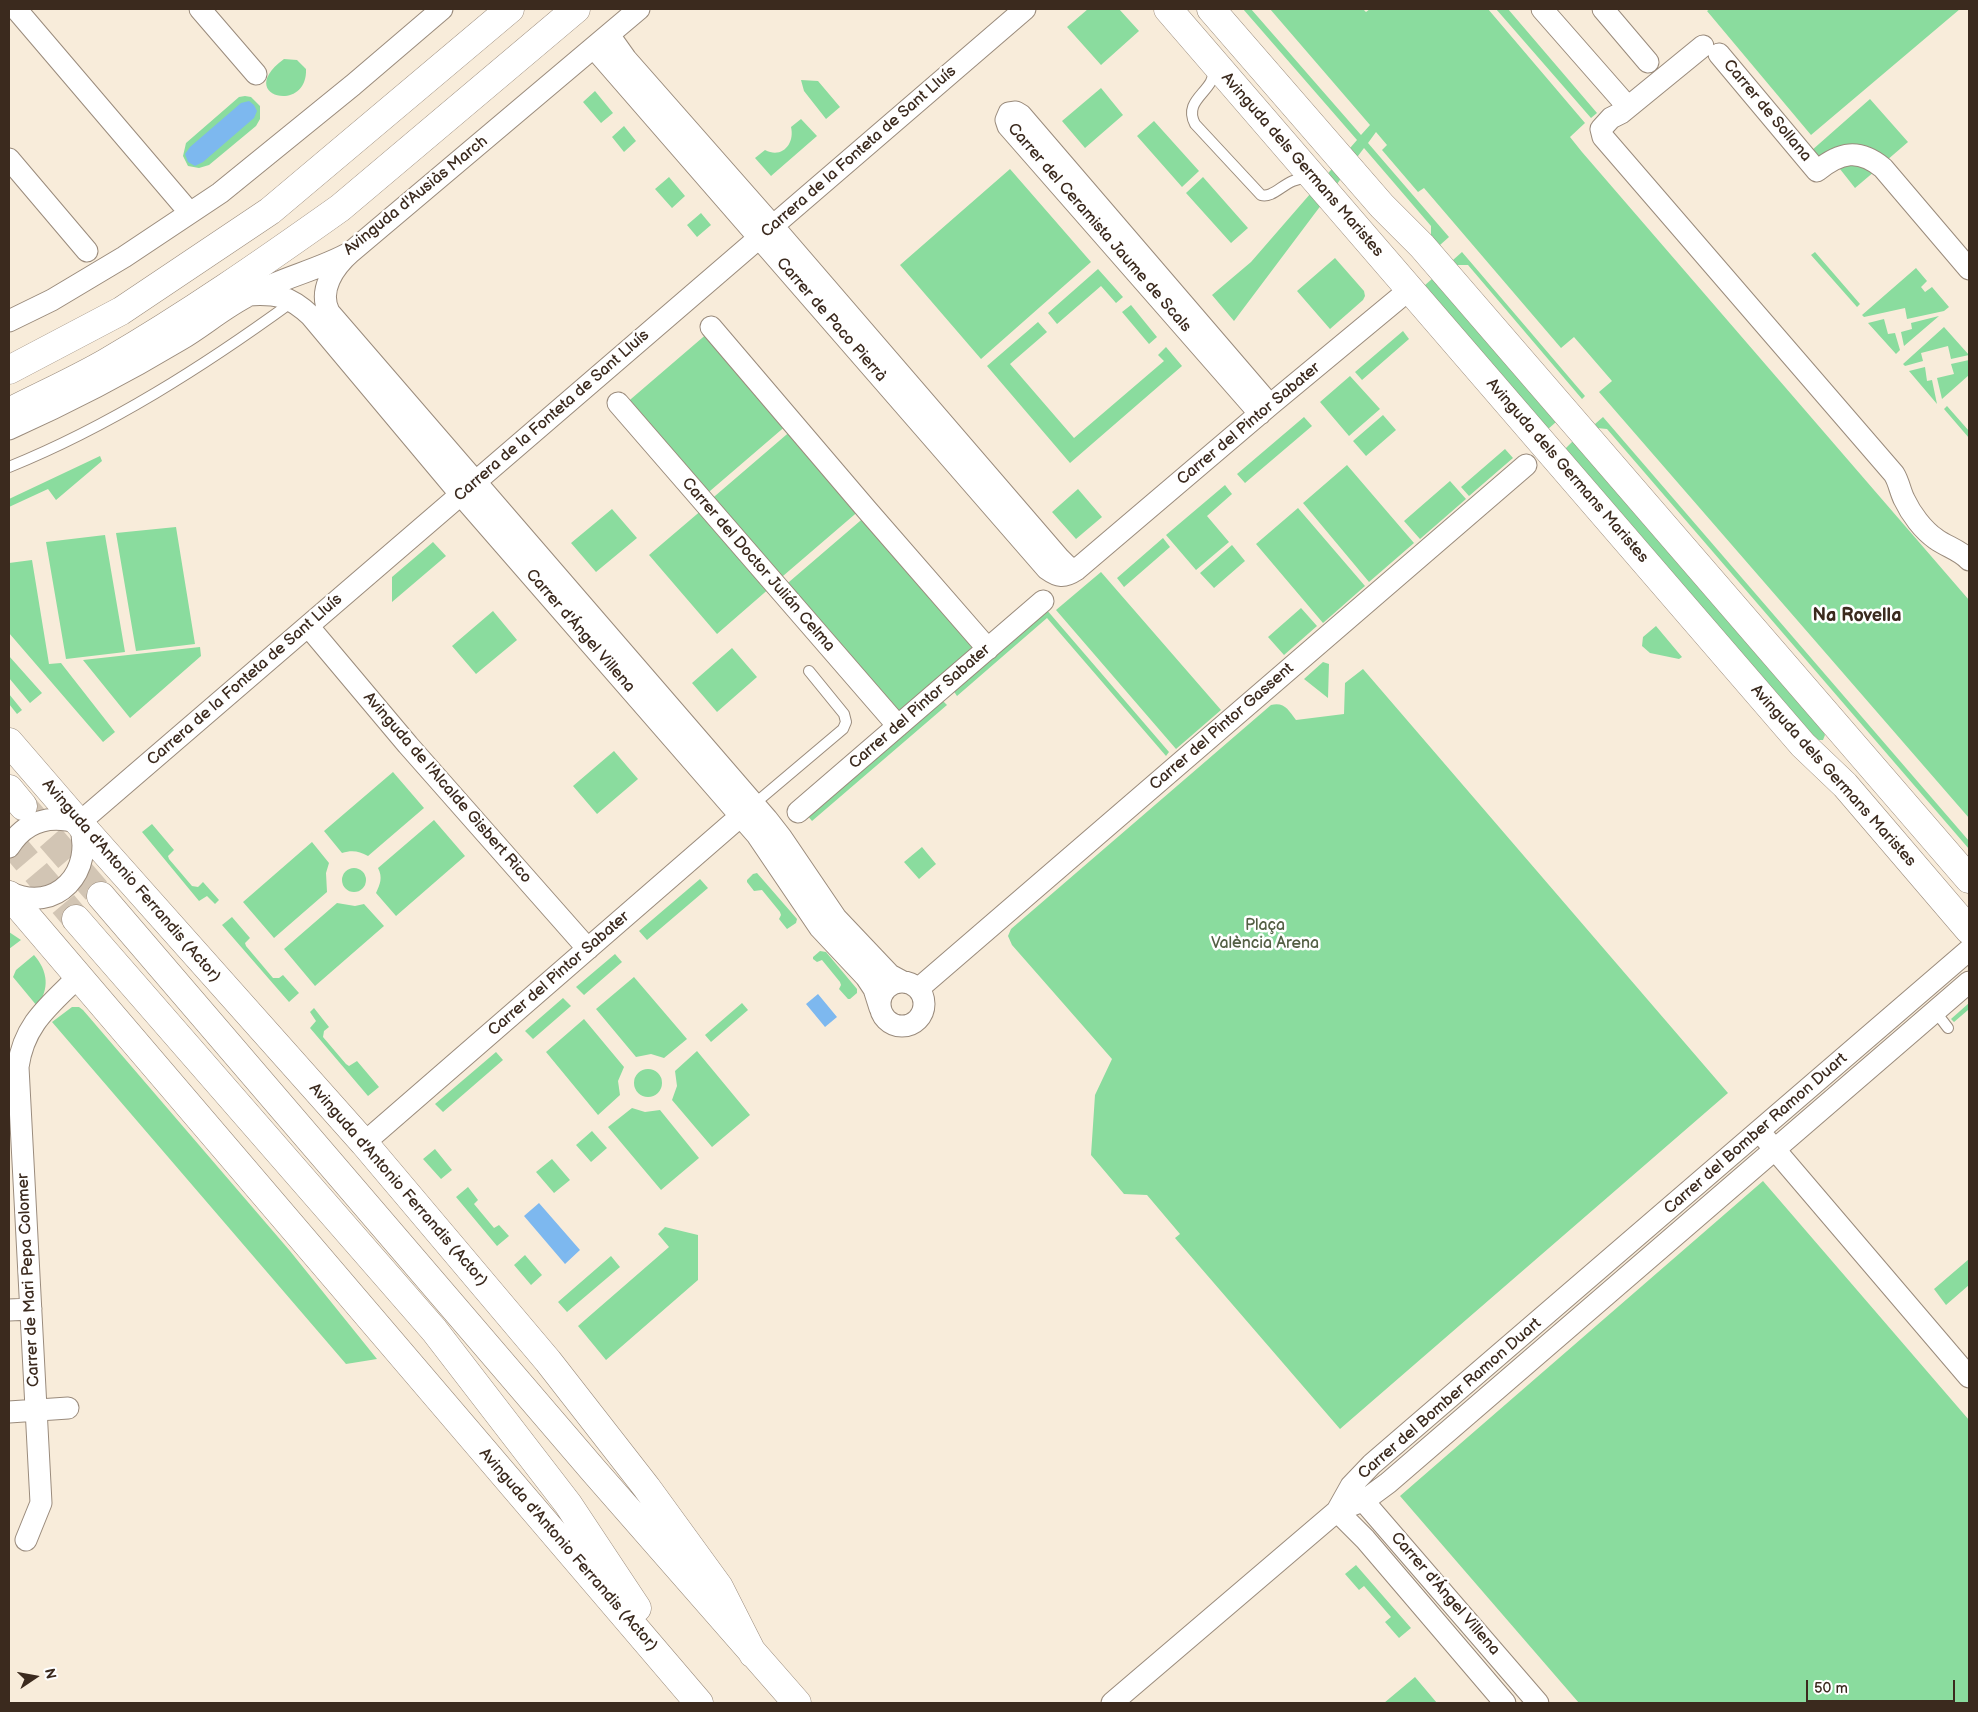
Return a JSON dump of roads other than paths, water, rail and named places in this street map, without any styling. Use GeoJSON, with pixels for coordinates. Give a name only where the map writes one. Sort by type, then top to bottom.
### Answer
{"type":"FeatureCollection","features":[{"type":"Feature","properties":{"kind":"main road"},"geometry":{"type":"LineString","coordinates":[[9,370],[121,311],[270,211],[510,9]]}},
{"type":"Feature","properties":{"kind":"main road"},"geometry":{"type":"LineString","coordinates":[[9,412],[106,363],[154,334],[340,208],[576,9]]}},
{"type":"Feature","properties":{"kind":"main road","name":"Avinguda dels Germans Maristes"},"geometry":{"type":"LineString","coordinates":[[1168,9],[1804,745],[1845,785],[1969,930]]}},
{"type":"Feature","properties":{"kind":"main road","name":"Avinguda dels Germans Maristes"},"geometry":{"type":"LineString","coordinates":[[1211,9],[1382,206],[1422,246],[1969,879]]}},
{"type":"Feature","properties":{"kind":"main road"},"geometry":{"type":"LineString","coordinates":[[1404,283],[1392,264],[1391,256],[1395,246],[1404,242],[1413,242],[1422,246]]}},
{"type":"Feature","properties":{"kind":"main road"},"geometry":{"type":"LineString","coordinates":[[1804,745],[1817,753],[1826,754],[1835,751],[1840,742],[1840,734],[1835,725]]}},
{"type":"Feature","properties":{"kind":"main road","name":"Avinguda d'Antonio Ferrandis (Actor)"},"geometry":{"type":"LineString","coordinates":[[9,742],[364,1143],[548,1361],[647,1488],[719,1588],[753,1654]]}},
{"type":"Feature","properties":{"kind":"main road","name":"Avinguda d'Antonio Ferrandis (Actor)"},"geometry":{"type":"LineString","coordinates":[[9,893],[78,978],[699,1703]]}},
{"type":"Feature","properties":{"kind":"main road","name":"Avinguda d'Antonio Ferrandis (Actor)"},"geometry":{"type":"LineString","coordinates":[[101,896],[587,1463],[797,1703]]}},
{"type":"Feature","properties":{"kind":"main road","name":"Avinguda d'Antonio Ferrandis (Actor)"},"geometry":{"type":"LineString","coordinates":[[76,918],[434,1330],[568,1504],[699,1703]]}},
{"type":"Feature","properties":{"kind":"street"},"geometry":{"type":"LineString","coordinates":[[16,9],[190,213]]}},
{"type":"Feature","properties":{"kind":"street"},"geometry":{"type":"LineString","coordinates":[[200,9],[256,74]]}},
{"type":"Feature","properties":{"kind":"street"},"geometry":{"type":"LineString","coordinates":[[9,322],[52,300],[124,257],[220,193],[353,85],[442,9]]}},
{"type":"Feature","properties":{"kind":"street","name":"Avinguda d'Ausiàs March"},"geometry":{"type":"LineString","coordinates":[[9,429],[59,407],[180,340],[248,296],[276,282],[335,261],[351,252],[639,9]]}},
{"type":"Feature","properties":{"kind":"street","name":"Carrera de la Fonteta de Sant Lluís"},"geometry":{"type":"LineString","coordinates":[[79,823],[1025,9]]}},
{"type":"Feature","properties":{"kind":"street"},"geometry":{"type":"LineString","coordinates":[[1542,9],[1628,107],[1611,118],[1600,129],[1603,136],[1894,474],[1904,499],[1924,528],[1936,539],[1961,552],[1969,560]]}},
{"type":"Feature","properties":{"kind":"street"},"geometry":{"type":"LineString","coordinates":[[1603,9],[1648,62]]}},
{"type":"Feature","properties":{"kind":"street","name":"Carrer de Paco Pierrà"},"geometry":{"type":"LineString","coordinates":[[601,41],[766,232],[1047,569],[1056,576],[1066,576],[1082,565]]}},
{"type":"Feature","properties":{"kind":"street","name":"Carrer de Sollana"},"geometry":{"type":"LineString","coordinates":[[1628,107],[1711,50],[1817,171],[1834,158],[1856,154],[1872,159],[1883,168],[1969,269]]}},
{"type":"Feature","properties":{"kind":"street","name":"Carrer del Ceramista Jaume de Scals"},"geometry":{"type":"LineString","coordinates":[[1016,112],[1021,115],[1264,409],[1008,126],[1006,120],[1008,114],[1016,112]]}},
{"type":"Feature","properties":{"kind":"street"},"geometry":{"type":"LineString","coordinates":[[9,159],[87,251]]}},
{"type":"Feature","properties":{"kind":"street","name":"Carrer d'Ángel Villena"},"geometry":{"type":"LineString","coordinates":[[351,252],[335,269],[329,281],[326,303],[329,312],[468,489]]}},
{"type":"Feature","properties":{"kind":"street","name":"Carrer del Pintor Sabater"},"geometry":{"type":"LineString","coordinates":[[1082,565],[1264,409],[1404,283]]}},
{"type":"Feature","properties":{"kind":"street","name":"Carrer d'Ángel Villena"},"geometry":{"type":"LineString","coordinates":[[248,296],[268,294],[282,296],[303,308],[468,489],[747,810],[781,837],[836,918],[890,976],[911,986]]}},
{"type":"Feature","properties":{"kind":"street"},"geometry":{"type":"LineString","coordinates":[[711,327],[860,503],[988,649]]}},
{"type":"Feature","properties":{"kind":"street","name":"Carrer del Doctor Julián Celma"},"geometry":{"type":"LineString","coordinates":[[618,403],[898,726]]}},
{"type":"Feature","properties":{"kind":"street","name":"Carrer del Pintor Gassent"},"geometry":{"type":"LineString","coordinates":[[911,986],[1526,465]]}},
{"type":"Feature","properties":{"kind":"street","name":"Carrer del Pintor Sabater"},"geometry":{"type":"LineString","coordinates":[[798,812],[1043,602]]}},
{"type":"Feature","properties":{"kind":"street","name":"Avinguda de l'Alcalde Gisbert Rico"},"geometry":{"type":"LineString","coordinates":[[308,626],[408,745],[588,949]]}},
{"type":"Feature","properties":{"kind":"street","name":"Carrer d'Ángel Villena"},"geometry":{"type":"LineString","coordinates":[[747,810],[768,849],[804,907],[820,928],[866,977],[874,989],[880,1008]]}},
{"type":"Feature","properties":{"kind":"street","name":"Carrer del Pintor Sabater"},"geometry":{"type":"LineString","coordinates":[[364,1143],[747,810]]}},
{"type":"Feature","properties":{"kind":"street"},"geometry":{"type":"LineString","coordinates":[[9,847],[15,837],[26,828],[38,821],[52,818],[66,819],[79,823],[84,847],[78,870],[71,881],[51,894],[40,898],[28,898],[9,893]]}},
{"type":"Feature","properties":{"kind":"street","name":"Carrer del Bomber Ramon Duart"},"geometry":{"type":"LineString","coordinates":[[1358,1493],[1372,1464],[1969,950]]}},
{"type":"Feature","properties":{"kind":"street","name":"Carrer de Mari Pepa Colomer"},"geometry":{"type":"LineString","coordinates":[[26,1540],[41,1503],[31,1309],[16,1150],[18,1067],[21,1050],[37,1017],[78,978]]}},
{"type":"Feature","properties":{"kind":"street","name":"Carrer del Bomber Ramon Duart"},"geometry":{"type":"LineString","coordinates":[[1112,1703],[1358,1493],[1388,1483],[1969,982]]}},
{"type":"Feature","properties":{"kind":"street"},"geometry":{"type":"LineString","coordinates":[[894,984],[911,986],[923,996],[924,1008],[919,1020],[908,1026],[896,1026],[885,1020],[880,1008],[880,998],[885,989],[894,984]]}},
{"type":"Feature","properties":{"kind":"street"},"geometry":{"type":"LineString","coordinates":[[1759,1131],[1969,1377]]}},
{"type":"Feature","properties":{"kind":"street"},"geometry":{"type":"LineString","coordinates":[[9,1310],[31,1309]]}},
{"type":"Feature","properties":{"kind":"street"},"geometry":{"type":"LineString","coordinates":[[9,1412],[68,1408]]}},
{"type":"Feature","properties":{"kind":"street","name":"Carrer d'Ángel Villena"},"geometry":{"type":"LineString","coordinates":[[1358,1493],[1538,1703]]}},
{"type":"Feature","properties":{"kind":"street","name":"Carrer d'Ángel Villena"},"geometry":{"type":"LineString","coordinates":[[1337,1511],[1371,1546],[1505,1703]]}},
{"type":"Feature","properties":{"kind":"lane"},"geometry":{"type":"LineString","coordinates":[[1213,61],[1214,76],[1212,82],[1192,106],[1192,119],[1195,124],[1261,195],[1266,197],[1293,179],[1300,177],[1308,178],[1317,183]]}},
{"type":"Feature","properties":{"kind":"lane"},"geometry":{"type":"LineString","coordinates":[[9,467],[139,403],[227,348],[293,301]]}},
{"type":"Feature","properties":{"kind":"lane"},"geometry":{"type":"LineString","coordinates":[[747,810],[843,729],[846,722],[844,714],[810,671]]}},
{"type":"Feature","properties":{"kind":"lane"},"geometry":{"type":"LineString","coordinates":[[1935,1011],[1948,1028]]}},
{"type":"Feature","properties":{"kind":"water"},"geometry":{"type":"Polygon","coordinates":[[[249,101],[257,111],[254,118],[203,162],[195,166],[188,162],[185,154],[190,147],[241,103],[249,101]]]}},
{"type":"Feature","properties":{"kind":"water"},"geometry":{"type":"Polygon","coordinates":[[[818,994],[837,1017],[825,1027],[806,1004],[818,994]]]}},
{"type":"Feature","properties":{"kind":"water"},"geometry":{"type":"Polygon","coordinates":[[[539,1203],[580,1250],[565,1264],[524,1216],[539,1203]]]}},
{"type":"Feature","properties":{"kind":"tunnel"},"geometry":{"type":"LineString","coordinates":[[23,806],[101,896]]}},
{"type":"Feature","properties":{"kind":"tunnel"},"geometry":{"type":"LineString","coordinates":[[9,840],[76,919]]}},
{"type":"Feature","properties":{"kind":"district","name":"Na Rovella"},"geometry":{"type":"Point","coordinates":[1857,616]}},
{"type":"Feature","properties":{"kind":"park label","name":"Plaça València Arena"},"geometry":{"type":"Point","coordinates":[1265,935]}}]}
